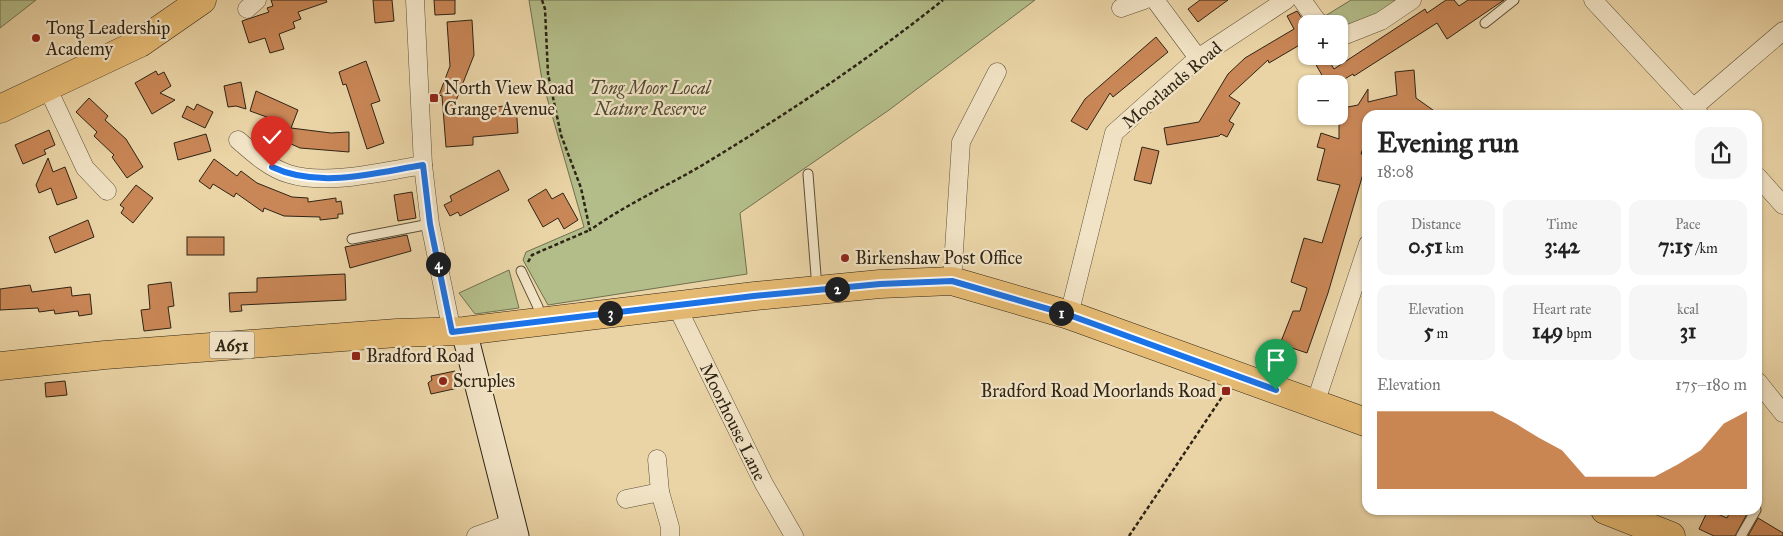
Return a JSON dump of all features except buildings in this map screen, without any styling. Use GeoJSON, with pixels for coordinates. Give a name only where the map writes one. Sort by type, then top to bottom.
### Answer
{"type":"FeatureCollection","features":[{"type":"Feature","properties":{"kind":"main road"},"geometry":{"type":"LineString","coordinates":[[0,109],[140,43],[202,0]]}},
{"type":"Feature","properties":{"kind":"main road","name":"A651"},"geometry":{"type":"LineString","coordinates":[[0,366],[163,350],[397,333],[458,331],[542,323],[676,305],[880,284],[952,281],[1069,315],[1362,421]]}},
{"type":"Feature","properties":{"kind":"main road"},"geometry":{"type":"LineString","coordinates":[[1618,515],[1671,536]]}},
{"type":"Feature","properties":{"kind":"street"},"geometry":{"type":"LineString","coordinates":[[414,0],[423,165],[430,224],[514,530],[476,536]]}},
{"type":"Feature","properties":{"kind":"street"},"geometry":{"type":"LineString","coordinates":[[1121,8],[1144,0]]}},
{"type":"Feature","properties":{"kind":"street"},"geometry":{"type":"LineString","coordinates":[[1155,0],[1198,58]]}},
{"type":"Feature","properties":{"kind":"street","name":"Moorlands Road"},"geometry":{"type":"LineString","coordinates":[[1069,315],[1114,132],[1198,58],[1286,0]]}},
{"type":"Feature","properties":{"kind":"street"},"geometry":{"type":"LineString","coordinates":[[1302,0],[1313,15]]}},
{"type":"Feature","properties":{"kind":"street"},"geometry":{"type":"LineString","coordinates":[[1348,34],[1381,21],[1412,0]]}},
{"type":"Feature","properties":{"kind":"street"},"geometry":{"type":"LineString","coordinates":[[1591,5],[1696,110]]}},
{"type":"Feature","properties":{"kind":"street"},"geometry":{"type":"LineString","coordinates":[[1698,110],[1783,31]]}},
{"type":"Feature","properties":{"kind":"street"},"geometry":{"type":"LineString","coordinates":[[952,281],[961,142],[997,72]]}},
{"type":"Feature","properties":{"kind":"street"},"geometry":{"type":"LineString","coordinates":[[47,87],[85,168],[107,191]]}},
{"type":"Feature","properties":{"kind":"street"},"geometry":{"type":"LineString","coordinates":[[238,140],[272,167],[304,178],[337,177],[423,165]]}},
{"type":"Feature","properties":{"kind":"street"},"geometry":{"type":"LineString","coordinates":[[1762,182],[1783,205]]}},
{"type":"Feature","properties":{"kind":"street"},"geometry":{"type":"LineString","coordinates":[[1315,404],[1362,262]]}},
{"type":"Feature","properties":{"kind":"street","name":"Moorhouse Lane"},"geometry":{"type":"LineString","coordinates":[[676,305],[764,484],[794,536]]}},
{"type":"Feature","properties":{"kind":"street"},"geometry":{"type":"LineString","coordinates":[[1762,387],[1783,413]]}},
{"type":"Feature","properties":{"kind":"street"},"geometry":{"type":"LineString","coordinates":[[657,459],[660,492],[670,527],[670,536]]}},
{"type":"Feature","properties":{"kind":"street"},"geometry":{"type":"LineString","coordinates":[[626,499],[660,492]]}},
{"type":"Feature","properties":{"kind":"lane"},"geometry":{"type":"LineString","coordinates":[[1485,23],[1514,0]]}},
{"type":"Feature","properties":{"kind":"lane"},"geometry":{"type":"LineString","coordinates":[[808,174],[818,291]]}},
{"type":"Feature","properties":{"kind":"lane"},"geometry":{"type":"LineString","coordinates":[[352,239],[430,224]]}},
{"type":"Feature","properties":{"kind":"lane"},"geometry":{"type":"LineString","coordinates":[[521,271],[538,306],[542,323]]}},
{"type":"Feature","properties":{"kind":"lane"},"geometry":{"type":"LineString","coordinates":[[1741,536],[1753,515]]}},
{"type":"Feature","properties":{"kind":"path"},"geometry":{"type":"LineString","coordinates":[[542,0],[545,9],[548,74],[561,135],[581,188],[590,230]]}},
{"type":"Feature","properties":{"kind":"path"},"geometry":{"type":"LineString","coordinates":[[521,271],[532,256],[590,230],[621,208],[700,166],[788,110],[897,37],[943,0]]}},
{"type":"Feature","properties":{"kind":"path"},"geometry":{"type":"LineString","coordinates":[[1129,536],[1237,376]]}},
{"type":"Feature","properties":{"kind":"green space"},"geometry":{"type":"Polygon","coordinates":[[[0,0],[36,0],[0,28],[0,0]]]}},
{"type":"Feature","properties":{"kind":"green space","name":"Tong Moor Local Nature Reserve"},"geometry":{"type":"Polygon","coordinates":[[[529,0],[1035,0],[889,110],[740,213],[747,274],[548,305],[523,260],[526,252],[584,227],[542,80],[529,0]]]}},
{"type":"Feature","properties":{"kind":"green space"},"geometry":{"type":"Polygon","coordinates":[[[1351,0],[1412,0],[1348,29],[1348,15],[1327,15],[1351,0]]]}},
{"type":"Feature","properties":{"kind":"green space"},"geometry":{"type":"Polygon","coordinates":[[[509,270],[519,308],[475,314],[459,293],[509,270]]]}},
{"type":"Feature","properties":{"kind":"place","name":"Tong Leadership Academy"},"geometry":{"type":"Point","coordinates":[36,38]}},
{"type":"Feature","properties":{"kind":"place","name":"North View Road Grange Avenue"},"geometry":{"type":"Point","coordinates":[434,98]}},
{"type":"Feature","properties":{"kind":"place","name":"Birkenshaw Post Office"},"geometry":{"type":"Point","coordinates":[845,258]}},
{"type":"Feature","properties":{"kind":"place","name":"Bradford Road"},"geometry":{"type":"Point","coordinates":[356,356]}},
{"type":"Feature","properties":{"kind":"place","name":"Scruples"},"geometry":{"type":"Point","coordinates":[443,381]}},
{"type":"Feature","properties":{"kind":"place","name":"Bradford Road Moorlands Road"},"geometry":{"type":"Point","coordinates":[1226,391]}},
{"type":"Feature","properties":{"kind":"route"},"geometry":{"type":"LineString","coordinates":[[272,167],[304,178],[329,178],[423,165],[430,224],[452,332],[542,323],[574,317],[754,296],[880,284],[952,281],[1069,315],[1276,390]]}}]}
